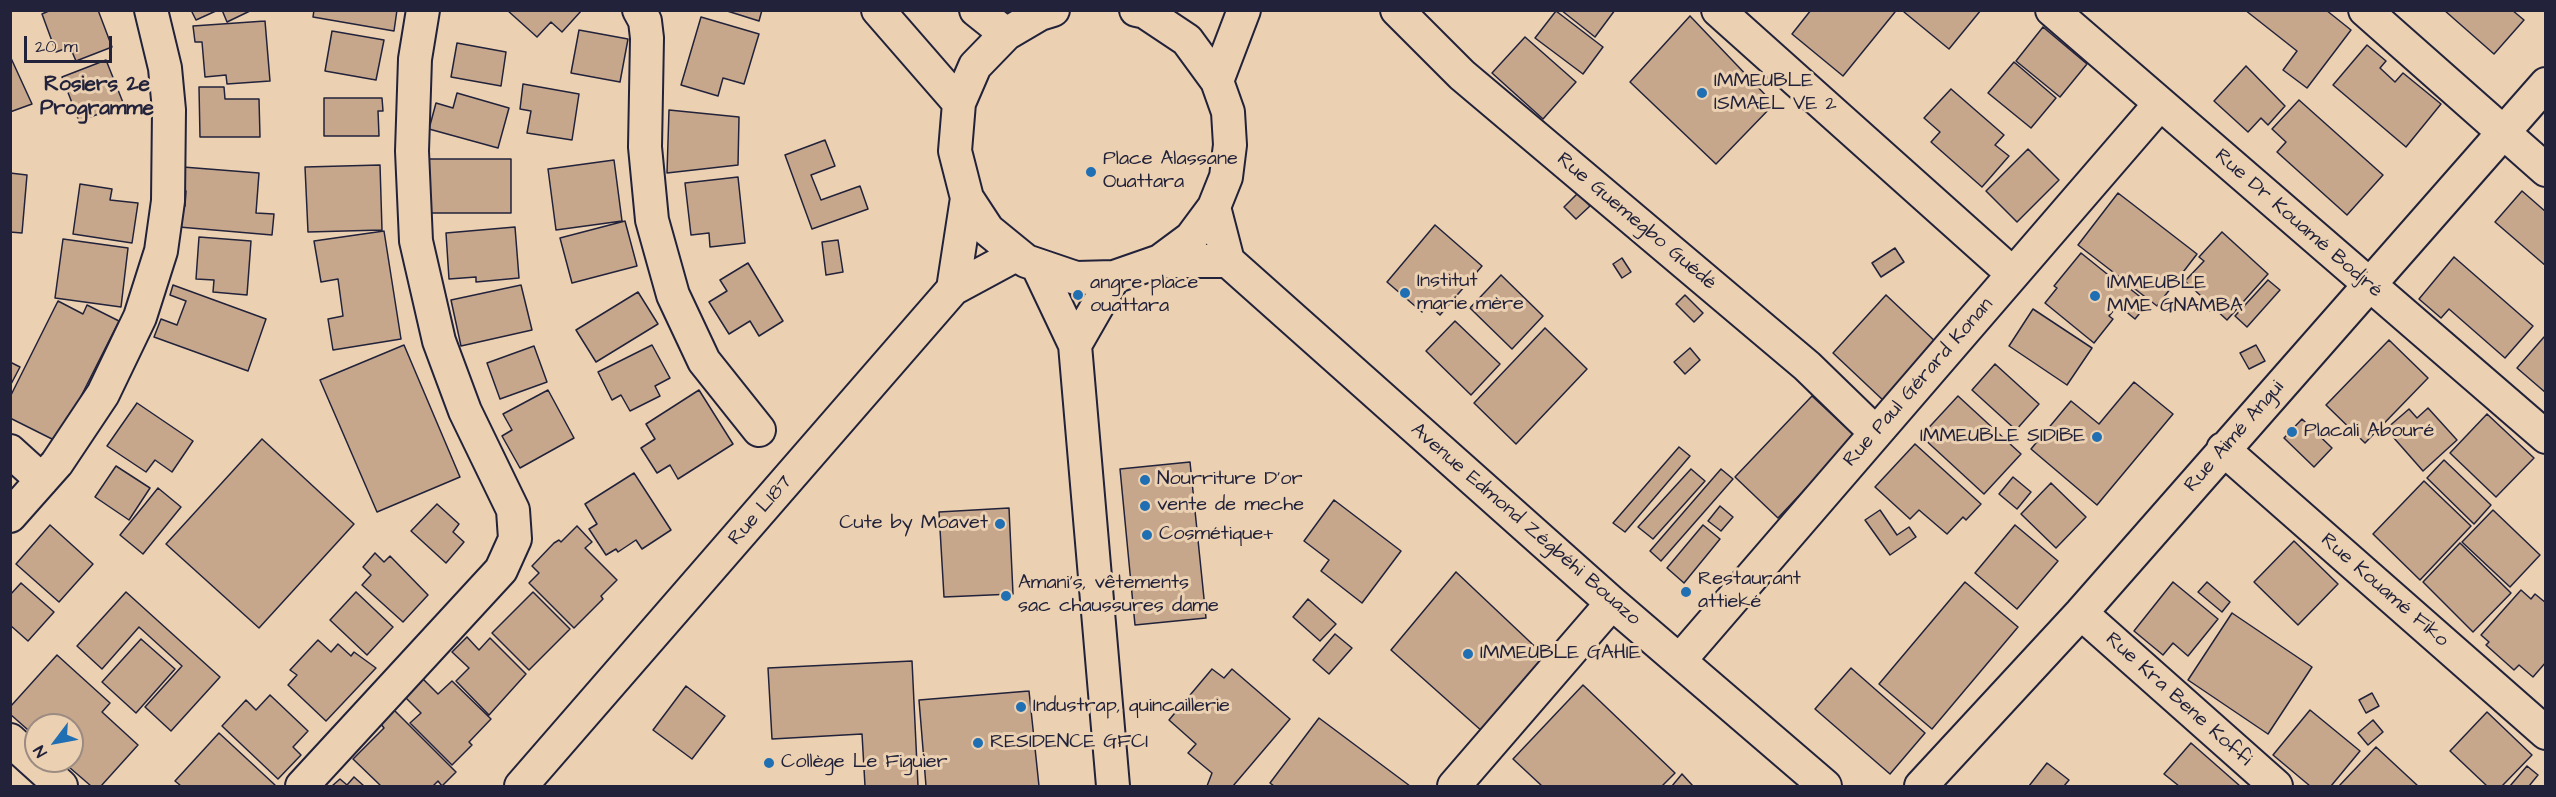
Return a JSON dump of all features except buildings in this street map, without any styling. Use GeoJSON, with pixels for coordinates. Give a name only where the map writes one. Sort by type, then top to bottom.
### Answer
{"type":"FeatureCollection","features":[{"type":"Feature","properties":{"kind":"street"},"geometry":{"type":"LineString","coordinates":[[10,516],[57,463],[103,394],[140,317],[161,251],[168,201],[169,110],[165,68],[150,10]]}},
{"type":"Feature","properties":{"kind":"street"},"geometry":{"type":"LineString","coordinates":[[302,786],[501,570],[515,539],[513,510],[465,411],[439,341],[416,241],[412,151],[415,59],[423,10]]}},
{"type":"Feature","properties":{"kind":"street"},"geometry":{"type":"LineString","coordinates":[[639,10],[645,21],[647,38],[645,147],[652,220],[673,296],[705,361],[759,430]]}},
{"type":"Feature","properties":{"kind":"street"},"geometry":{"type":"LineString","coordinates":[[878,10],[959,103]]}},
{"type":"Feature","properties":{"kind":"street"},"geometry":{"type":"LineString","coordinates":[[976,10],[1006,34]]}},
{"type":"Feature","properties":{"kind":"street"},"geometry":{"type":"LineString","coordinates":[[1053,10],[1040,14],[1006,34],[975,66],[959,103],[955,151],[967,198],[988,230],[1027,261],[1076,278],[1114,277],[1160,261],[1191,238],[1214,207],[1226,177],[1230,145],[1228,112],[1217,81],[1187,40],[1143,11]]}},
{"type":"Feature","properties":{"kind":"street"},"geometry":{"type":"LineString","coordinates":[[1217,81],[1244,10]]}},
{"type":"Feature","properties":{"kind":"street","name":"Rue Guemegbo Guédé"},"geometry":{"type":"LineString","coordinates":[[1397,10],[1462,75],[1807,366],[1876,433]]}},
{"type":"Feature","properties":{"kind":"street"},"geometry":{"type":"LineString","coordinates":[[1718,10],[2013,274]]}},
{"type":"Feature","properties":{"kind":"street","name":"Rue Dr Kouamé Bodjré"},"geometry":{"type":"LineString","coordinates":[[2052,10],[2159,105],[2546,437]]}},
{"type":"Feature","properties":{"kind":"street"},"geometry":{"type":"LineString","coordinates":[[2365,10],[2546,170]]}},
{"type":"Feature","properties":{"kind":"street","name":"Rue Aimé Angui"},"geometry":{"type":"LineString","coordinates":[[1921,786],[2081,613],[2546,84]]}},
{"type":"Feature","properties":{"kind":"street","name":"Rue Paul Gérard Konan"},"geometry":{"type":"LineString","coordinates":[[1680,660],[2159,105]]}},
{"type":"Feature","properties":{"kind":"street"},"geometry":{"type":"LineString","coordinates":[[953,288],[967,198]]}},
{"type":"Feature","properties":{"kind":"street"},"geometry":{"type":"LineString","coordinates":[[1160,261],[1228,261],[1214,207]]}},
{"type":"Feature","properties":{"kind":"street"},"geometry":{"type":"LineString","coordinates":[[1027,261],[1075,345],[1113,786]]}},
{"type":"Feature","properties":{"kind":"street","name":"Rue L187"},"geometry":{"type":"LineString","coordinates":[[521,786],[953,288],[1027,261]]}},
{"type":"Feature","properties":{"kind":"street","name":"Avenue Edmond Zégbéhi Bouazo"},"geometry":{"type":"LineString","coordinates":[[1228,261],[1612,603],[1825,786]]}},
{"type":"Feature","properties":{"kind":"street"},"geometry":{"type":"LineString","coordinates":[[1075,345],[1114,277]]}},
{"type":"Feature","properties":{"kind":"street","name":"Rue Kouamé Fiko"},"geometry":{"type":"LineString","coordinates":[[2223,449],[2546,733]]}},
{"type":"Feature","properties":{"kind":"street"},"geometry":{"type":"LineString","coordinates":[[10,451],[42,480]]}},
{"type":"Feature","properties":{"kind":"street"},"geometry":{"type":"LineString","coordinates":[[1454,786],[1612,603]]}},
{"type":"Feature","properties":{"kind":"street","name":"Rue Kra Bene Koffi"},"geometry":{"type":"LineString","coordinates":[[2081,613],[2276,786]]}},
{"type":"Feature","properties":{"kind":"street"},"geometry":{"type":"LineString","coordinates":[[10,740],[61,786]]}},
{"type":"Feature","properties":{"kind":"place","name":"IMMEUBLE ISMAEL VE 2"},"geometry":{"type":"Point","coordinates":[1702,93]}},
{"type":"Feature","properties":{"kind":"place","name":"Place Alassane Ouattara"},"geometry":{"type":"Point","coordinates":[1091,172]}},
{"type":"Feature","properties":{"kind":"place","name":"Institut marie mère"},"geometry":{"type":"Point","coordinates":[1405,293]}},
{"type":"Feature","properties":{"kind":"place","name":"angre place ouattara"},"geometry":{"type":"Point","coordinates":[1078,295]}},
{"type":"Feature","properties":{"kind":"place","name":"IMMEUBLE MME GNAMBA"},"geometry":{"type":"Point","coordinates":[2095,296]}},
{"type":"Feature","properties":{"kind":"place","name":"Placali Abouré"},"geometry":{"type":"Point","coordinates":[2292,432]}},
{"type":"Feature","properties":{"kind":"place","name":"IMMEUBLE SIDIBE"},"geometry":{"type":"Point","coordinates":[2097,437]}},
{"type":"Feature","properties":{"kind":"place","name":"Nourriture D'or"},"geometry":{"type":"Point","coordinates":[1145,480]}},
{"type":"Feature","properties":{"kind":"place","name":"vente de meche"},"geometry":{"type":"Point","coordinates":[1145,506]}},
{"type":"Feature","properties":{"kind":"place","name":"Cute by Moavet"},"geometry":{"type":"Point","coordinates":[1000,524]}},
{"type":"Feature","properties":{"kind":"place","name":"Cosmétique+"},"geometry":{"type":"Point","coordinates":[1147,535]}},
{"type":"Feature","properties":{"kind":"place","name":"Restaurant attieké"},"geometry":{"type":"Point","coordinates":[1686,592]}},
{"type":"Feature","properties":{"kind":"place","name":"Amani's, vêtements sac chaussures dame"},"geometry":{"type":"Point","coordinates":[1006,596]}},
{"type":"Feature","properties":{"kind":"place","name":"IMMEUBLE GAHIE"},"geometry":{"type":"Point","coordinates":[1468,654]}},
{"type":"Feature","properties":{"kind":"place","name":"Industrap, quincaillerie"},"geometry":{"type":"Point","coordinates":[1021,707]}},
{"type":"Feature","properties":{"kind":"place","name":"RESIDENCE GFCI"},"geometry":{"type":"Point","coordinates":[978,743]}},
{"type":"Feature","properties":{"kind":"place","name":"Collège Le Figuier"},"geometry":{"type":"Point","coordinates":[769,763]}},
{"type":"Feature","properties":{"kind":"district","name":"Rosiers 2e Programme"},"geometry":{"type":"Point","coordinates":[97,98]}}]}
